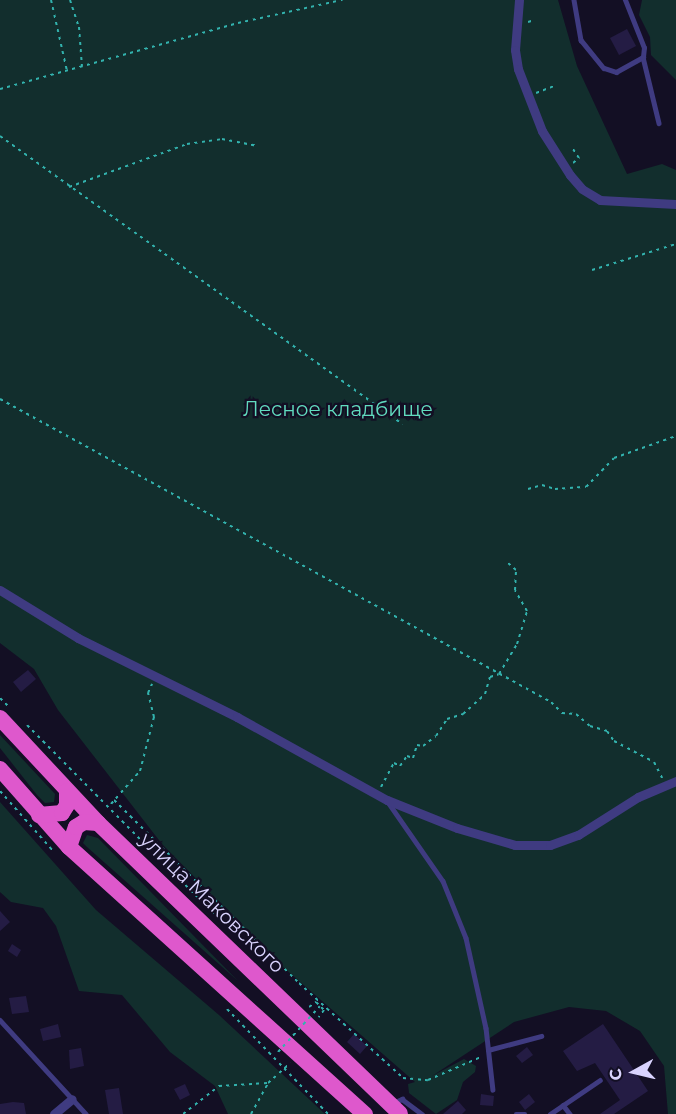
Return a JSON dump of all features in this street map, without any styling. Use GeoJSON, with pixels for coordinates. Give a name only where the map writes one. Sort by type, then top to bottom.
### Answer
{"type":"FeatureCollection","features":[{"type":"Feature","properties":{"kind":"highway","name":"улица Маковского"},"geometry":{"type":"LineString","coordinates":[[8,717],[67,791],[98,824],[395,1109]]}},
{"type":"Feature","properties":{"kind":"highway"},"geometry":{"type":"LineString","coordinates":[[0,769],[69,847],[365,1114]]}},
{"type":"Feature","properties":{"kind":"highway"},"geometry":{"type":"LineString","coordinates":[[39,815],[62,813],[67,805],[67,791]]}},
{"type":"Feature","properties":{"kind":"highway"},"geometry":{"type":"LineString","coordinates":[[69,847],[76,827],[84,822],[98,824]]}},
{"type":"Feature","properties":{"kind":"street"},"geometry":{"type":"LineString","coordinates":[[519,0],[515,50],[528,96],[542,131],[582,189],[600,200],[676,204]]}},
{"type":"Feature","properties":{"kind":"street"},"geometry":{"type":"LineString","coordinates":[[0,590],[78,638],[237,717],[387,800],[457,828],[515,844],[550,844],[578,835],[664,785],[676,781]]}},
{"type":"Feature","properties":{"kind":"street"},"geometry":{"type":"LineString","coordinates":[[54,1114],[72,1099]]}},
{"type":"Feature","properties":{"kind":"lane"},"geometry":{"type":"LineString","coordinates":[[574,0],[581,40],[604,68],[616,72],[643,57]]}},
{"type":"Feature","properties":{"kind":"lane"},"geometry":{"type":"LineString","coordinates":[[625,0],[644,48],[643,57],[659,123]]}},
{"type":"Feature","properties":{"kind":"lane"},"geometry":{"type":"LineString","coordinates":[[387,800],[443,881],[468,949],[488,1051],[493,1090]]}},
{"type":"Feature","properties":{"kind":"lane"},"geometry":{"type":"LineString","coordinates":[[0,1020],[86,1114]]}},
{"type":"Feature","properties":{"kind":"lane"},"geometry":{"type":"LineString","coordinates":[[488,1051],[541,1036]]}},
{"type":"Feature","properties":{"kind":"lane"},"geometry":{"type":"LineString","coordinates":[[549,1114],[600,1080]]}},
{"type":"Feature","properties":{"kind":"lane"},"geometry":{"type":"LineString","coordinates":[[395,1109],[402,1099],[422,1114]]}},
{"type":"Feature","properties":{"kind":"lane"},"geometry":{"type":"LineString","coordinates":[[563,1105],[570,1114]]}},
{"type":"Feature","properties":{"kind":"lane"},"geometry":{"type":"LineString","coordinates":[[516,1114],[525,1114]]}},
{"type":"Feature","properties":{"kind":"path"},"geometry":{"type":"LineString","coordinates":[[51,0],[67,71]]}},
{"type":"Feature","properties":{"kind":"path"},"geometry":{"type":"LineString","coordinates":[[70,0],[79,27],[82,67]]}},
{"type":"Feature","properties":{"kind":"path"},"geometry":{"type":"LineString","coordinates":[[0,89],[238,23],[342,0]]}},
{"type":"Feature","properties":{"kind":"path"},"geometry":{"type":"LineString","coordinates":[[528,96],[554,86]]}},
{"type":"Feature","properties":{"kind":"path"},"geometry":{"type":"LineString","coordinates":[[0,136],[403,423]]}},
{"type":"Feature","properties":{"kind":"path"},"geometry":{"type":"LineString","coordinates":[[69,187],[187,144],[222,139],[258,146]]}},
{"type":"Feature","properties":{"kind":"path"},"geometry":{"type":"LineString","coordinates":[[566,168],[579,158],[573,148]]}},
{"type":"Feature","properties":{"kind":"path"},"geometry":{"type":"LineString","coordinates":[[592,270],[676,244]]}},
{"type":"Feature","properties":{"kind":"path"},"geometry":{"type":"LineString","coordinates":[[0,399],[498,674],[562,712],[576,714],[590,726],[606,731],[614,741],[654,762],[664,785]]}},
{"type":"Feature","properties":{"kind":"path"},"geometry":{"type":"LineString","coordinates":[[528,489],[542,484],[555,489],[586,487],[614,458],[676,436]]}},
{"type":"Feature","properties":{"kind":"path"},"geometry":{"type":"LineString","coordinates":[[378,795],[394,763],[400,766],[407,756],[413,758],[417,745],[423,746],[436,736],[447,719],[450,720],[474,705],[485,694],[490,677],[498,674],[522,634],[527,611],[515,590],[516,570],[508,563]]}},
{"type":"Feature","properties":{"kind":"path"},"geometry":{"type":"LineString","coordinates":[[154,677],[148,693],[153,717],[140,771],[113,802],[299,983],[403,1078],[428,1080],[488,1051]]}},
{"type":"Feature","properties":{"kind":"path"},"geometry":{"type":"LineString","coordinates":[[0,698],[8,717]]}},
{"type":"Feature","properties":{"kind":"path"},"geometry":{"type":"LineString","coordinates":[[24,723],[231,932]]}},
{"type":"Feature","properties":{"kind":"path"},"geometry":{"type":"LineString","coordinates":[[303,1001],[311,1009],[316,1002],[324,1010],[321,1014]]}},
{"type":"Feature","properties":{"kind":"path"},"geometry":{"type":"LineString","coordinates":[[278,1052],[320,1006]]}},
{"type":"Feature","properties":{"kind":"path"},"geometry":{"type":"LineString","coordinates":[[251,1114],[268,1083],[290,1063]]}},
{"type":"Feature","properties":{"kind":"path"},"geometry":{"type":"LineString","coordinates":[[283,1071],[328,1114]]}},
{"type":"Feature","properties":{"kind":"path"},"geometry":{"type":"LineString","coordinates":[[183,1114],[219,1086],[268,1083]]}},
{"type":"Feature","properties":{"kind":"green space","name":"Лесное кладбище"},"geometry":{"type":"Polygon","coordinates":[[[0,0],[558,0],[577,66],[627,174],[662,164],[676,170],[676,1114],[668,1114],[664,1066],[640,1031],[606,1011],[569,1007],[514,1022],[432,1076],[464,1059],[476,1066],[475,1072],[463,1082],[457,1100],[436,1114],[409,1093],[408,1084],[415,1082],[283,967],[162,844],[58,710],[34,669],[0,643],[0,0]]]}},
{"type":"Feature","properties":{"kind":"green space"},"geometry":{"type":"Polygon","coordinates":[[[642,0],[676,0],[676,80],[651,55],[650,37],[639,15],[642,0]]]}},
{"type":"Feature","properties":{"kind":"green space"},"geometry":{"type":"Polygon","coordinates":[[[0,735],[55,794],[54,802],[45,803],[37,795],[0,748],[0,735]]]}},
{"type":"Feature","properties":{"kind":"green space"},"geometry":{"type":"Polygon","coordinates":[[[0,802],[96,910],[219,1015],[325,1114],[228,1114],[215,1086],[170,1052],[122,995],[79,991],[56,926],[43,908],[11,902],[0,892],[0,802]]]}},
{"type":"Feature","properties":{"kind":"green space"},"geometry":{"type":"Polygon","coordinates":[[[87,835],[98,838],[238,981],[87,847],[83,843],[87,835]]]}},
{"type":"Feature","properties":{"kind":"building"},"geometry":{"type":"Polygon","coordinates":[[[627,29],[636,46],[619,55],[610,38],[627,29]]]}},
{"type":"Feature","properties":{"kind":"building"},"geometry":{"type":"Polygon","coordinates":[[[28,670],[36,679],[21,692],[13,682],[28,670]]]}},
{"type":"Feature","properties":{"kind":"building"},"geometry":{"type":"Polygon","coordinates":[[[0,911],[10,922],[0,931],[0,911]]]}},
{"type":"Feature","properties":{"kind":"building"},"geometry":{"type":"Polygon","coordinates":[[[12,944],[21,950],[17,957],[8,951],[12,944]]]}},
{"type":"Feature","properties":{"kind":"building"},"geometry":{"type":"Polygon","coordinates":[[[26,996],[29,1012],[12,1014],[9,998],[26,996]]]}},
{"type":"Feature","properties":{"kind":"building"},"geometry":{"type":"Polygon","coordinates":[[[58,1024],[61,1037],[43,1041],[40,1029],[58,1024]]]}},
{"type":"Feature","properties":{"kind":"building"},"geometry":{"type":"Polygon","coordinates":[[[603,1024],[648,1091],[614,1114],[600,1114],[620,1100],[595,1063],[577,1071],[563,1051],[603,1024]]]}},
{"type":"Feature","properties":{"kind":"building"},"geometry":{"type":"Polygon","coordinates":[[[354,1034],[367,1046],[360,1054],[347,1042],[354,1034]]]}},
{"type":"Feature","properties":{"kind":"building"},"geometry":{"type":"Polygon","coordinates":[[[527,1047],[533,1055],[522,1063],[516,1056],[527,1047]]]}},
{"type":"Feature","properties":{"kind":"building"},"geometry":{"type":"Polygon","coordinates":[[[81,1048],[84,1066],[70,1069],[69,1050],[81,1048]]]}},
{"type":"Feature","properties":{"kind":"building"},"geometry":{"type":"Polygon","coordinates":[[[185,1084],[190,1095],[180,1100],[174,1089],[185,1084]]]}},
{"type":"Feature","properties":{"kind":"building"},"geometry":{"type":"Polygon","coordinates":[[[119,1088],[123,1114],[109,1114],[105,1090],[119,1088]]]}},
{"type":"Feature","properties":{"kind":"building"},"geometry":{"type":"Polygon","coordinates":[[[481,1094],[494,1096],[493,1106],[480,1105],[481,1094]]]}},
{"type":"Feature","properties":{"kind":"building"},"geometry":{"type":"Polygon","coordinates":[[[529,1094],[535,1102],[525,1110],[519,1102],[529,1094]]]}},
{"type":"Feature","properties":{"kind":"building"},"geometry":{"type":"Polygon","coordinates":[[[458,1101],[466,1110],[462,1114],[443,1114],[458,1101]]]}},
{"type":"Feature","properties":{"kind":"building"},"geometry":{"type":"Polygon","coordinates":[[[24,1103],[26,1114],[0,1114],[0,1104],[24,1103]]]}}]}
